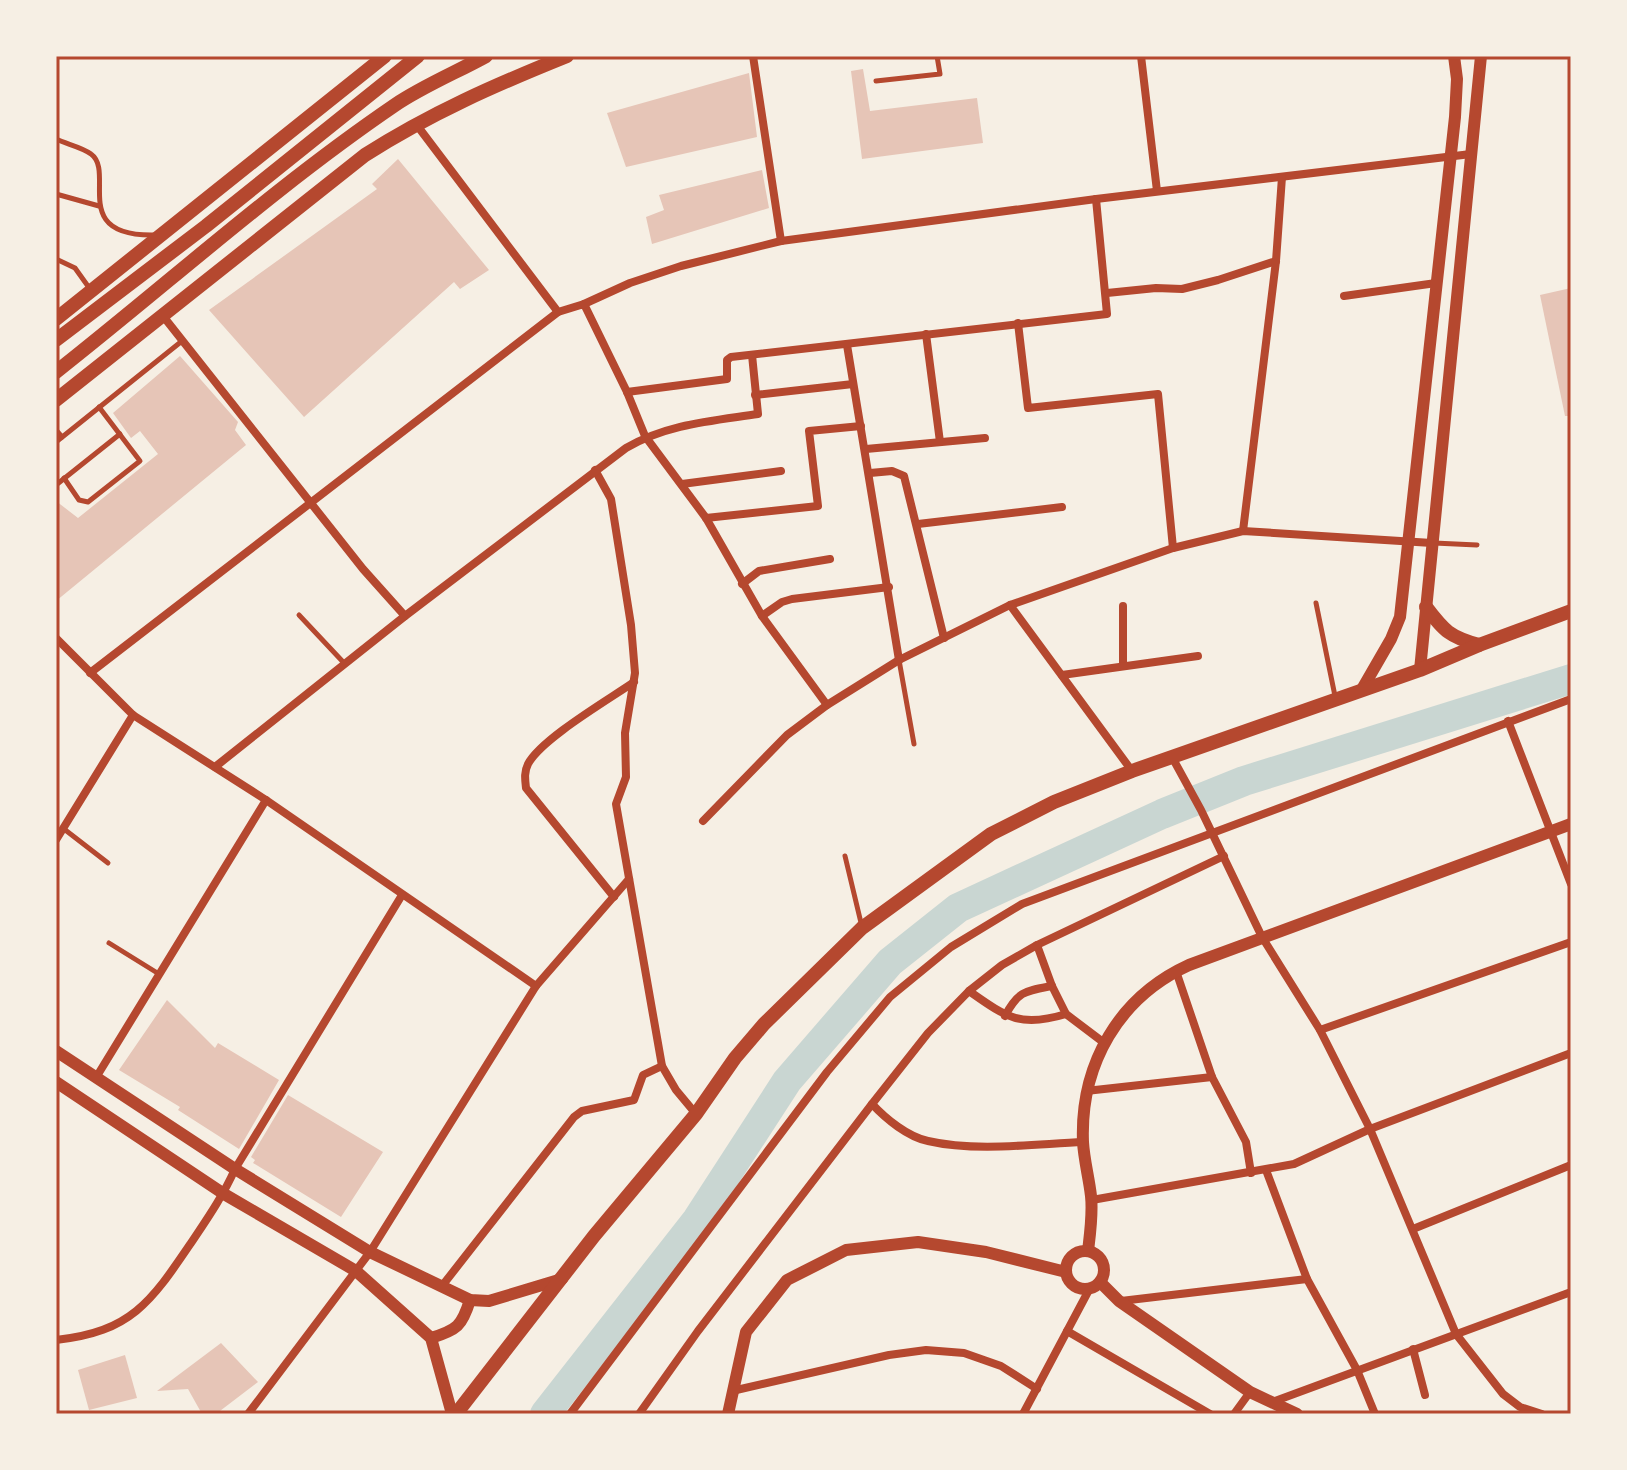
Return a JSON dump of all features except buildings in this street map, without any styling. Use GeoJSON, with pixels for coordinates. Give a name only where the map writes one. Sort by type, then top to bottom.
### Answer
{"type":"FeatureCollection","features":[{"type":"Feature","properties":{"kind":"main road"},"geometry":{"type":"LineString","coordinates":[[56,319],[385,56]]}},
{"type":"Feature","properties":{"kind":"main road"},"geometry":{"type":"LineString","coordinates":[[56,340],[206,226],[418,56]]}},
{"type":"Feature","properties":{"kind":"main road"},"geometry":{"type":"LineString","coordinates":[[56,372],[145,302],[249,213],[397,103],[486,56]]}},
{"type":"Feature","properties":{"kind":"main road"},"geometry":{"type":"LineString","coordinates":[[56,400],[365,155],[415,123],[567,56]]}},
{"type":"Feature","properties":{"kind":"main road"},"geometry":{"type":"LineString","coordinates":[[361,76],[375,90]]}},
{"type":"Feature","properties":{"kind":"main road"},"geometry":{"type":"LineString","coordinates":[[249,213],[268,232]]}},
{"type":"Feature","properties":{"kind":"main road"},"geometry":{"type":"LineString","coordinates":[[1426,607],[1443,629],[1455,638],[1479,645]]}},
{"type":"Feature","properties":{"kind":"main road"},"geometry":{"type":"LineString","coordinates":[[454,1414],[594,1236],[696,1114],[735,1058],[764,1024],[862,928],[991,834],[1054,802],[1132,771],[1336,701],[1571,611]]}},
{"type":"Feature","properties":{"kind":"street"},"geometry":{"type":"LineString","coordinates":[[753,56],[781,241]]}},
{"type":"Feature","properties":{"kind":"street"},"geometry":{"type":"LineString","coordinates":[[1141,56],[1157,191]]}},
{"type":"Feature","properties":{"kind":"street"},"geometry":{"type":"LineString","coordinates":[[1361,691],[1400,617],[1450,156],[1457,79],[1454,56]]}},
{"type":"Feature","properties":{"kind":"street"},"geometry":{"type":"LineString","coordinates":[[1420,670],[1481,56]]}},
{"type":"Feature","properties":{"kind":"street"},"geometry":{"type":"LineString","coordinates":[[415,123],[558,312]]}},
{"type":"Feature","properties":{"kind":"street"},"geometry":{"type":"LineString","coordinates":[[90,673],[558,312],[630,283],[681,266],[781,241],[1157,191],[1471,154]]}},
{"type":"Feature","properties":{"kind":"street"},"geometry":{"type":"LineString","coordinates":[[1243,531],[1276,261],[1282,177]]}},
{"type":"Feature","properties":{"kind":"street"},"geometry":{"type":"LineString","coordinates":[[627,392],[727,379],[727,360],[731,357],[1107,314],[1096,199]]}},
{"type":"Feature","properties":{"kind":"street"},"geometry":{"type":"LineString","coordinates":[[1107,293],[1182,289],[1276,261]]}},
{"type":"Feature","properties":{"kind":"street"},"geometry":{"type":"LineString","coordinates":[[1344,296],[1436,283]]}},
{"type":"Feature","properties":{"kind":"street"},"geometry":{"type":"LineString","coordinates":[[584,304],[645,436],[706,518],[762,616],[827,705]]}},
{"type":"Feature","properties":{"kind":"street"},"geometry":{"type":"LineString","coordinates":[[163,316],[363,569],[405,616]]}},
{"type":"Feature","properties":{"kind":"street"},"geometry":{"type":"LineString","coordinates":[[1018,323],[1028,408],[1158,394],[1173,548]]}},
{"type":"Feature","properties":{"kind":"street"},"geometry":{"type":"LineString","coordinates":[[926,334],[940,442]]}},
{"type":"Feature","properties":{"kind":"street"},"geometry":{"type":"LineString","coordinates":[[847,345],[899,660]]}},
{"type":"Feature","properties":{"kind":"street"},"geometry":{"type":"LineString","coordinates":[[215,767],[405,616],[626,448],[645,436],[677,426],[758,414],[752,355]]}},
{"type":"Feature","properties":{"kind":"street"},"geometry":{"type":"LineString","coordinates":[[755,395],[853,384]]}},
{"type":"Feature","properties":{"kind":"street"},"geometry":{"type":"LineString","coordinates":[[706,518],[818,506],[809,431],[861,426]]}},
{"type":"Feature","properties":{"kind":"street"},"geometry":{"type":"LineString","coordinates":[[866,449],[985,438]]}},
{"type":"Feature","properties":{"kind":"street"},"geometry":{"type":"LineString","coordinates":[[600,467],[611,499],[631,625],[634,682],[625,733],[626,777],[616,804],[662,1066],[676,1090],[696,1114]]}},
{"type":"Feature","properties":{"kind":"street"},"geometry":{"type":"LineString","coordinates":[[682,484],[781,471]]}},
{"type":"Feature","properties":{"kind":"street"},"geometry":{"type":"LineString","coordinates":[[870,473],[892,471],[904,476],[944,638]]}},
{"type":"Feature","properties":{"kind":"street"},"geometry":{"type":"LineString","coordinates":[[918,524],[1062,507]]}},
{"type":"Feature","properties":{"kind":"street"},"geometry":{"type":"LineString","coordinates":[[703,821],[787,735],[827,705],[899,660],[1010,605],[1173,548],[1243,531],[1432,543]]}},
{"type":"Feature","properties":{"kind":"street"},"geometry":{"type":"LineString","coordinates":[[742,584],[759,571],[830,559]]}},
{"type":"Feature","properties":{"kind":"street"},"geometry":{"type":"LineString","coordinates":[[762,616],[792,599],[889,587]]}},
{"type":"Feature","properties":{"kind":"street"},"geometry":{"type":"LineString","coordinates":[[1010,605],[1132,771]]}},
{"type":"Feature","properties":{"kind":"street"},"geometry":{"type":"LineString","coordinates":[[1123,606],[1123,665]]}},
{"type":"Feature","properties":{"kind":"street"},"geometry":{"type":"LineString","coordinates":[[56,638],[133,715],[266,800],[536,986]]}},
{"type":"Feature","properties":{"kind":"street"},"geometry":{"type":"LineString","coordinates":[[1062,675],[1198,656]]}},
{"type":"Feature","properties":{"kind":"street"},"geometry":{"type":"LineString","coordinates":[[614,897],[526,788],[524,776],[527,765],[542,746],[634,682]]}},
{"type":"Feature","properties":{"kind":"street"},"geometry":{"type":"LineString","coordinates":[[570,1414],[827,1072],[890,997],[951,947],[1022,904],[1571,699]]}},
{"type":"Feature","properties":{"kind":"street"},"geometry":{"type":"LineString","coordinates":[[56,840],[133,715]]}},
{"type":"Feature","properties":{"kind":"street"},"geometry":{"type":"LineString","coordinates":[[1508,721],[1571,884]]}},
{"type":"Feature","properties":{"kind":"street"},"geometry":{"type":"LineString","coordinates":[[1172,757],[1262,937],[1320,1030],[1370,1129],[1456,1334],[1488,1378],[1514,1402],[1542,1414]]}},
{"type":"Feature","properties":{"kind":"street"},"geometry":{"type":"LineString","coordinates":[[97,1076],[266,800]]}},
{"type":"Feature","properties":{"kind":"street"},"geometry":{"type":"LineString","coordinates":[[1088,1251],[1092,1200],[1083,1142],[1086,1091],[1103,1042],[1125,1010],[1176,971],[1571,824]]}},
{"type":"Feature","properties":{"kind":"street"},"geometry":{"type":"LineString","coordinates":[[639,1414],[698,1331],[872,1104],[928,1033],[969,991],[1002,965],[1037,945],[1224,856]]}},
{"type":"Feature","properties":{"kind":"street"},"geometry":{"type":"LineString","coordinates":[[248,1414],[370,1252],[536,986],[629,879]]}},
{"type":"Feature","properties":{"kind":"street"},"geometry":{"type":"LineString","coordinates":[[56,1340],[89,1337],[131,1316],[156,1293],[224,1194],[235,1169],[402,895]]}},
{"type":"Feature","properties":{"kind":"street"},"geometry":{"type":"LineString","coordinates":[[1320,1030],[1571,942]]}},
{"type":"Feature","properties":{"kind":"street"},"geometry":{"type":"LineString","coordinates":[[1037,945],[1066,1014],[1103,1042]]}},
{"type":"Feature","properties":{"kind":"street"},"geometry":{"type":"LineString","coordinates":[[1176,971],[1212,1077],[1246,1142],[1251,1173]]}},
{"type":"Feature","properties":{"kind":"street"},"geometry":{"type":"LineString","coordinates":[[1005,1016],[1013,1000],[1021,993],[1052,986]]}},
{"type":"Feature","properties":{"kind":"street"},"geometry":{"type":"LineString","coordinates":[[969,991],[1005,1016],[1036,1021],[1066,1014]]}},
{"type":"Feature","properties":{"kind":"street"},"geometry":{"type":"LineString","coordinates":[[1092,1200],[1294,1164],[1370,1129],[1571,1053]]}},
{"type":"Feature","properties":{"kind":"street"},"geometry":{"type":"LineString","coordinates":[[58,1057],[97,1076],[235,1169],[370,1252],[470,1300],[489,1301],[562,1279]]}},
{"type":"Feature","properties":{"kind":"street"},"geometry":{"type":"LineString","coordinates":[[442,1286],[574,1117],[594,1108],[634,1100],[643,1075],[662,1066]]}},
{"type":"Feature","properties":{"kind":"street"},"geometry":{"type":"LineString","coordinates":[[1086,1091],[1212,1077]]}},
{"type":"Feature","properties":{"kind":"street"},"geometry":{"type":"LineString","coordinates":[[56,1082],[224,1194],[356,1271],[431,1338],[454,1414]]}},
{"type":"Feature","properties":{"kind":"street"},"geometry":{"type":"LineString","coordinates":[[872,1104],[896,1125],[926,1141],[965,1146],[1083,1142]]}},
{"type":"Feature","properties":{"kind":"street"},"geometry":{"type":"LineString","coordinates":[[1413,1229],[1571,1165]]}},
{"type":"Feature","properties":{"kind":"street"},"geometry":{"type":"LineString","coordinates":[[1266,1170],[1307,1279],[1357,1370],[1375,1414]]}},
{"type":"Feature","properties":{"kind":"street"},"geometry":{"type":"LineString","coordinates":[[728,1414],[746,1332],[787,1280],[846,1250],[918,1242],[986,1252],[1066,1272],[1074,1286],[1095,1285],[1250,1392],[1275,1401],[1297,1414]]}},
{"type":"Feature","properties":{"kind":"street"},"geometry":{"type":"LineString","coordinates":[[1023,1414],[1104,1267],[1095,1254],[1079,1252],[1072,1256],[1066,1272]]}},
{"type":"Feature","properties":{"kind":"street"},"geometry":{"type":"LineString","coordinates":[[1119,1301],[1307,1279]]}},
{"type":"Feature","properties":{"kind":"street"},"geometry":{"type":"LineString","coordinates":[[1275,1401],[1571,1292]]}},
{"type":"Feature","properties":{"kind":"street"},"geometry":{"type":"LineString","coordinates":[[431,1338],[454,1331],[464,1317],[470,1300]]}},
{"type":"Feature","properties":{"kind":"street"},"geometry":{"type":"LineString","coordinates":[[1067,1331],[1210,1414]]}},
{"type":"Feature","properties":{"kind":"street"},"geometry":{"type":"LineString","coordinates":[[1413,1349],[1425,1395]]}},
{"type":"Feature","properties":{"kind":"street"},"geometry":{"type":"LineString","coordinates":[[731,1391],[926,1350],[964,1353],[1001,1366],[1037,1389]]}},
{"type":"Feature","properties":{"kind":"street"},"geometry":{"type":"LineString","coordinates":[[1234,1414],[1250,1392]]}},
{"type":"Feature","properties":{"kind":"street"},"geometry":{"type":"LineString","coordinates":[[1509,1414],[1514,1402]]}},
{"type":"Feature","properties":{"kind":"lane"},"geometry":{"type":"LineString","coordinates":[[876,81],[940,74],[937,56]]}},
{"type":"Feature","properties":{"kind":"lane"},"geometry":{"type":"LineString","coordinates":[[56,139],[92,154],[98,164],[99,206],[106,220],[123,231],[161,235]]}},
{"type":"Feature","properties":{"kind":"lane"},"geometry":{"type":"LineString","coordinates":[[56,194],[99,206]]}},
{"type":"Feature","properties":{"kind":"lane"},"geometry":{"type":"LineString","coordinates":[[56,259],[75,268],[92,291]]}},
{"type":"Feature","properties":{"kind":"lane"},"geometry":{"type":"LineString","coordinates":[[56,442],[182,341]]}},
{"type":"Feature","properties":{"kind":"lane"},"geometry":{"type":"LineString","coordinates":[[64,478],[79,500],[88,502],[138,465],[139,456],[99,407]]}},
{"type":"Feature","properties":{"kind":"lane"},"geometry":{"type":"LineString","coordinates":[[56,430],[62,437]]}},
{"type":"Feature","properties":{"kind":"lane"},"geometry":{"type":"LineString","coordinates":[[56,485],[120,434]]}},
{"type":"Feature","properties":{"kind":"lane"},"geometry":{"type":"LineString","coordinates":[[1432,543],[1477,545]]}},
{"type":"Feature","properties":{"kind":"lane"},"geometry":{"type":"LineString","coordinates":[[1316,603],[1336,701]]}},
{"type":"Feature","properties":{"kind":"lane"},"geometry":{"type":"LineString","coordinates":[[299,615],[346,665]]}},
{"type":"Feature","properties":{"kind":"lane"},"geometry":{"type":"LineString","coordinates":[[899,660],[914,744]]}},
{"type":"Feature","properties":{"kind":"lane"},"geometry":{"type":"LineString","coordinates":[[64,829],[108,863]]}},
{"type":"Feature","properties":{"kind":"lane"},"geometry":{"type":"LineString","coordinates":[[845,856],[862,928]]}},
{"type":"Feature","properties":{"kind":"lane"},"geometry":{"type":"LineString","coordinates":[[109,943],[159,974]]}},
{"type":"Feature","properties":{"kind":"waterway"},"geometry":{"type":"LineString","coordinates":[[545,1414],[697,1220],[787,1081],[890,962],[958,908],[1162,814],[1244,781],[1571,679]]}}]}
